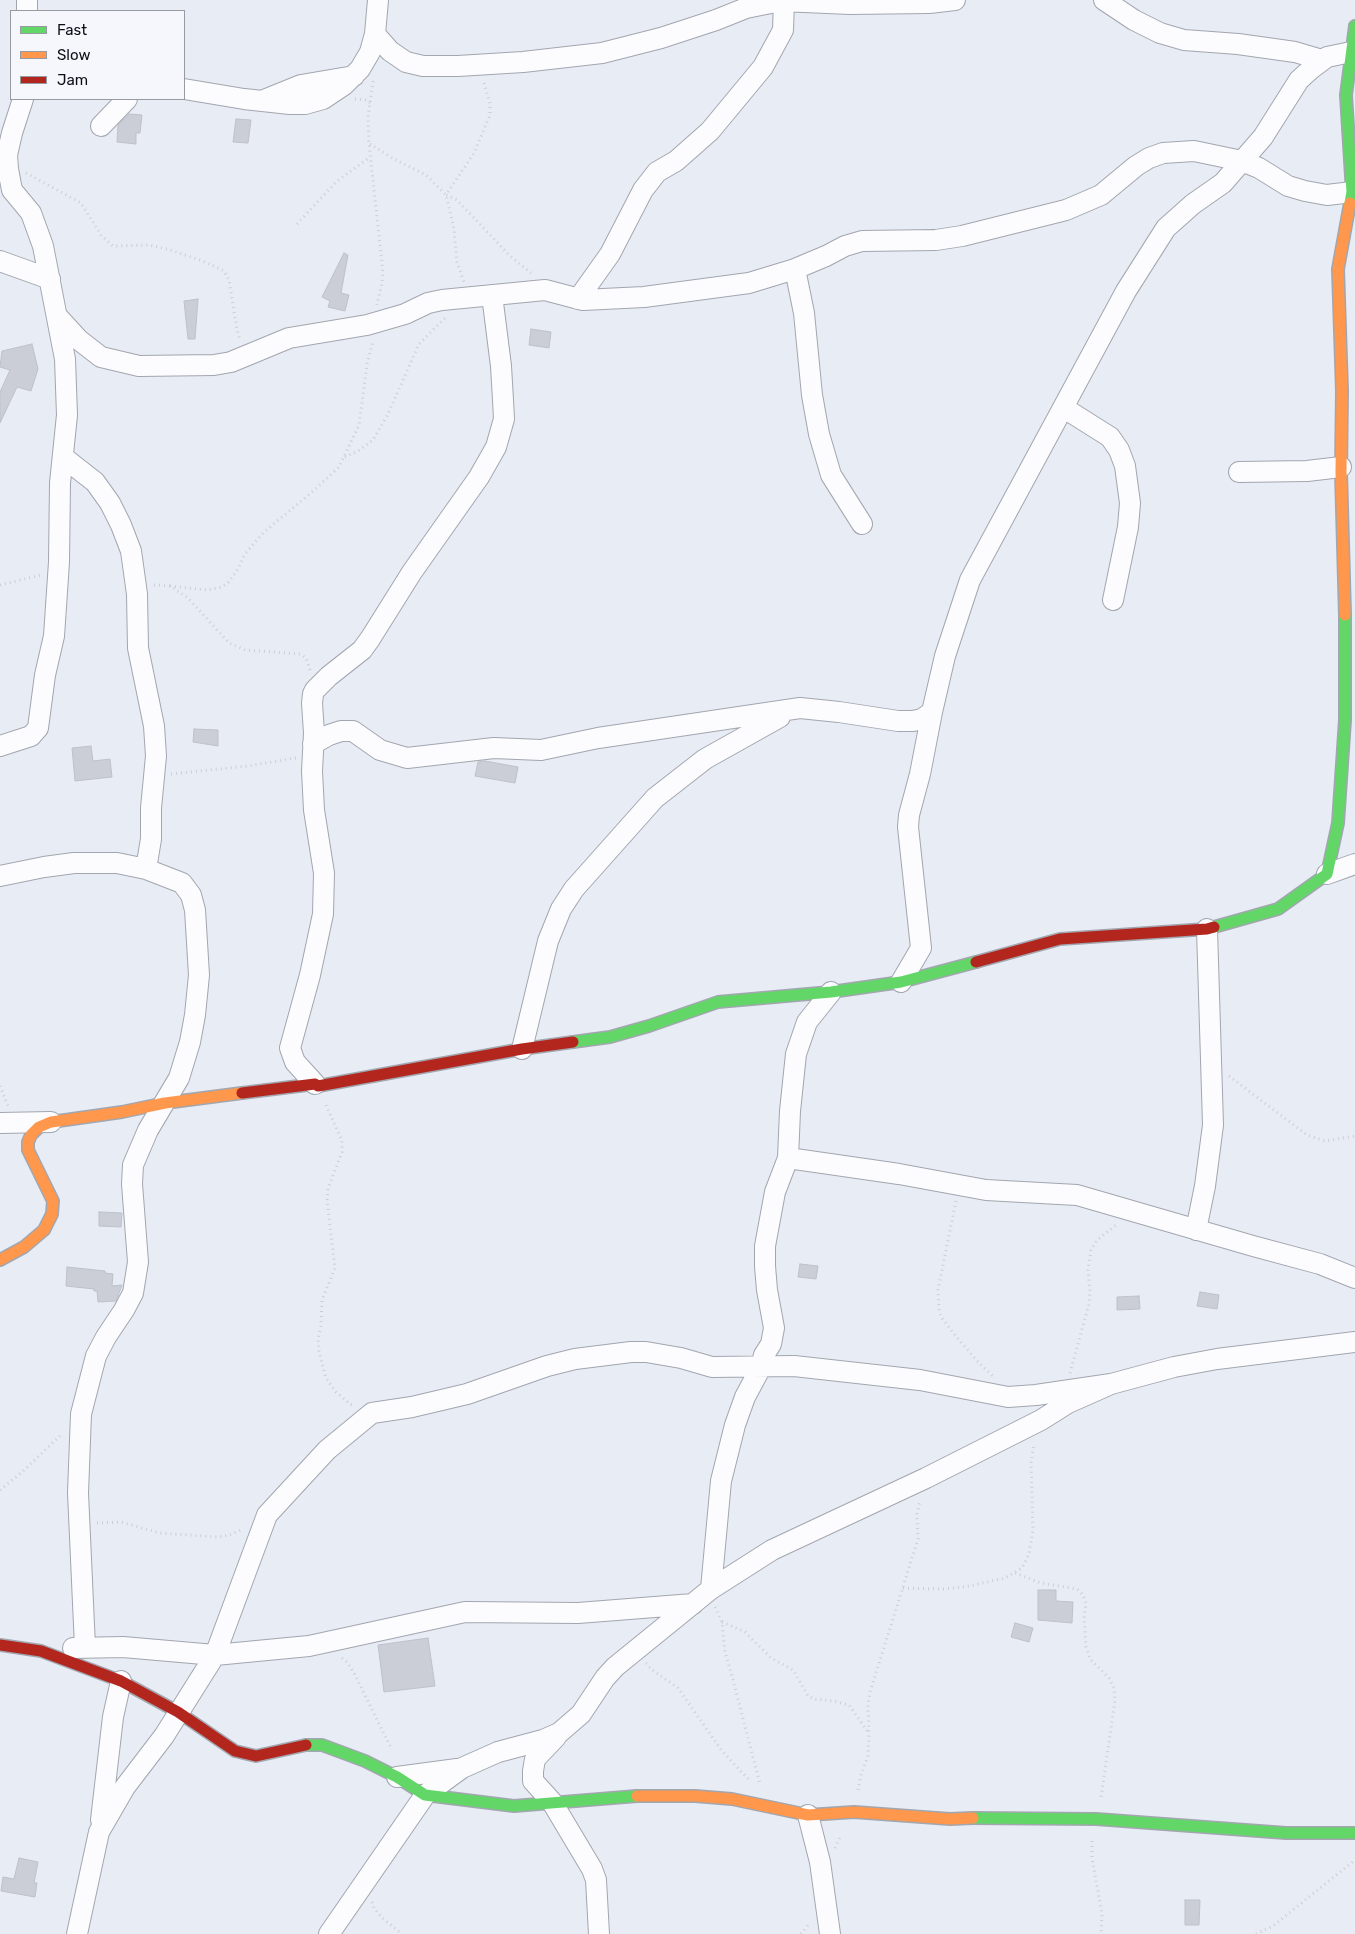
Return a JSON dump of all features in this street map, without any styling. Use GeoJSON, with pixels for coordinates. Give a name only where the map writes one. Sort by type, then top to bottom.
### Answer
{"type":"FeatureCollection","features":[{"type":"Feature","properties":{"kind":"street"},"geometry":{"type":"LineString","coordinates":[[185,89],[262,101],[301,85],[354,76],[360,69],[373,42],[378,0]]}},
{"type":"Feature","properties":{"kind":"street"},"geometry":{"type":"LineString","coordinates":[[373,42],[406,62],[423,66],[523,62],[602,53],[661,38],[746,8],[784,1],[850,4],[955,0]]}},
{"type":"Feature","properties":{"kind":"street"},"geometry":{"type":"LineString","coordinates":[[1104,0],[1134,20],[1160,33],[1184,40],[1238,44],[1295,52],[1322,60]]}},
{"type":"Feature","properties":{"kind":"street"},"geometry":{"type":"LineString","coordinates":[[783,30],[784,1]]}},
{"type":"Feature","properties":{"kind":"street"},"geometry":{"type":"LineString","coordinates":[[578,299],[610,254],[643,190],[657,172],[676,161],[710,131],[763,67],[783,30],[808,2]]}},
{"type":"Feature","properties":{"kind":"street"},"geometry":{"type":"LineString","coordinates":[[1327,874],[1338,823],[1345,720],[1345,596],[1341,467],[1342,391],[1338,269],[1353,192],[1346,95],[1355,26]]}},
{"type":"Feature","properties":{"kind":"street"},"geometry":{"type":"LineString","coordinates":[[901,982],[921,948],[908,827],[945,656],[970,580],[1126,291],[1166,228],[1193,204],[1223,183],[1263,137],[1299,80],[1322,60],[1334,55],[1351,52]]}},
{"type":"Feature","properties":{"kind":"street"},"geometry":{"type":"LineString","coordinates":[[101,126],[126,100]]}},
{"type":"Feature","properties":{"kind":"street"},"geometry":{"type":"LineString","coordinates":[[0,746],[31,736],[38,728],[45,675],[54,636],[60,483],[67,415],[64,359],[44,246],[31,213],[12,190],[4,166],[12,133],[13,105]]}},
{"type":"Feature","properties":{"kind":"street"},"geometry":{"type":"LineString","coordinates":[[57,316],[91,350],[101,357],[139,366],[214,365],[230,362],[249,355],[265,346],[289,338],[375,323],[405,314],[428,303],[525,290],[555,291],[578,299],[644,298],[749,282],[795,269],[845,246],[862,241],[936,240],[1004,226],[1066,210],[1101,195],[1136,166],[1149,158],[1163,153],[1194,151],[1242,160],[1288,186],[1305,192],[1327,195],[1353,192]]}},
{"type":"Feature","properties":{"kind":"street"},"geometry":{"type":"LineString","coordinates":[[0,261],[50,279]]}},
{"type":"Feature","properties":{"kind":"street"},"geometry":{"type":"LineString","coordinates":[[795,269],[804,313],[812,395],[819,434],[831,474],[862,524]]}},
{"type":"Feature","properties":{"kind":"street"},"geometry":{"type":"LineString","coordinates":[[316,1085],[295,1062],[290,1048],[310,975],[322,914],[324,873],[314,810],[312,703],[315,690],[362,650],[370,639],[412,572],[479,477],[496,447],[504,420],[501,366],[477,296]]}},
{"type":"Feature","properties":{"kind":"street"},"geometry":{"type":"LineString","coordinates":[[1064,408],[1110,437],[1119,450],[1125,466],[1130,503],[1128,527],[1113,600]]}},
{"type":"Feature","properties":{"kind":"street"},"geometry":{"type":"LineString","coordinates":[[63,457],[95,482],[110,503],[121,524],[131,551],[136,586],[137,638],[154,726],[155,776],[151,808],[151,839],[146,869]]}},
{"type":"Feature","properties":{"kind":"street"},"geometry":{"type":"LineString","coordinates":[[1239,472],[1307,471],[1341,467]]}},
{"type":"Feature","properties":{"kind":"street"},"geometry":{"type":"LineString","coordinates":[[312,749],[335,733],[353,731],[380,750],[408,758],[494,748],[541,750],[598,738],[800,708],[913,722],[922,719],[932,712]]}},
{"type":"Feature","properties":{"kind":"street"},"geometry":{"type":"LineString","coordinates":[[522,1049],[548,941],[561,909],[585,875],[655,798],[705,758],[800,708]]}},
{"type":"Feature","properties":{"kind":"street"},"geometry":{"type":"LineString","coordinates":[[0,876],[44,866],[74,862],[117,864],[146,869],[182,883],[191,895],[198,940],[199,974],[190,1042],[179,1078],[148,1130],[133,1165],[132,1184],[138,1262],[133,1293],[96,1356],[81,1414],[78,1484],[85,1647]]}},
{"type":"Feature","properties":{"kind":"street"},"geometry":{"type":"LineString","coordinates":[[0,1123],[51,1122],[122,1112],[165,1103],[316,1085],[522,1049],[610,1037],[649,1026],[718,1002],[831,992],[901,982],[1060,939],[1207,929],[1278,909],[1327,874],[1355,864]]}},
{"type":"Feature","properties":{"kind":"street"},"geometry":{"type":"LineString","coordinates":[[1196,1230],[1211,1147],[1212,1125],[1207,929]]}},
{"type":"Feature","properties":{"kind":"street"},"geometry":{"type":"LineString","coordinates":[[711,1589],[722,1481],[735,1425],[745,1397],[761,1367],[772,1339],[774,1328],[767,1290],[766,1246],[774,1192],[788,1158],[790,1111],[796,1054],[807,1022],[831,992]]}},
{"type":"Feature","properties":{"kind":"street"},"geometry":{"type":"LineString","coordinates":[[0,1260],[24,1247],[44,1230],[52,1214],[53,1201],[28,1150],[28,1142],[31,1135],[39,1127],[51,1122]]}},
{"type":"Feature","properties":{"kind":"street"},"geometry":{"type":"LineString","coordinates":[[788,1158],[899,1174],[986,1190],[1077,1195],[1320,1264],[1355,1278]]}},
{"type":"Feature","properties":{"kind":"street"},"geometry":{"type":"LineString","coordinates":[[772,1339],[778,1352],[794,1366]]}},
{"type":"Feature","properties":{"kind":"street"},"geometry":{"type":"LineString","coordinates":[[99,1832],[125,1786],[164,1736],[215,1655],[267,1515],[327,1450],[372,1413],[412,1407],[467,1394],[547,1366],[575,1359],[631,1352],[646,1352],[681,1358],[712,1367],[794,1366],[920,1380],[1008,1397],[1036,1395],[1111,1384],[1174,1367],[1217,1359],[1355,1342]]}},
{"type":"Feature","properties":{"kind":"street"},"geometry":{"type":"LineString","coordinates":[[599,1934],[596,1880],[592,1870],[552,1802],[533,1781],[533,1771],[535,1759],[559,1733],[581,1714],[605,1678],[635,1650],[711,1589],[772,1550],[926,1478],[1041,1420],[1068,1403],[1111,1384]]}},
{"type":"Feature","properties":{"kind":"street"},"geometry":{"type":"LineString","coordinates":[[41,1651],[85,1647],[123,1647],[215,1655],[309,1646],[465,1612],[578,1613],[693,1604]]}},
{"type":"Feature","properties":{"kind":"street"},"geometry":{"type":"LineString","coordinates":[[0,1645],[41,1651],[121,1681],[178,1712],[235,1751],[256,1756],[282,1752],[300,1745],[322,1745],[365,1760],[425,1795],[480,1803],[514,1806],[655,1795],[695,1796],[732,1799],[808,1815],[854,1812],[950,1819],[990,1817],[1096,1819],[1276,1832],[1355,1833]]}},
{"type":"Feature","properties":{"kind":"street"},"geometry":{"type":"LineString","coordinates":[[77,1934],[99,1832],[113,1716],[121,1681]]}},
{"type":"Feature","properties":{"kind":"street"},"geometry":{"type":"LineString","coordinates":[[329,1934],[425,1795],[462,1768],[498,1752],[543,1740],[559,1733]]}},
{"type":"Feature","properties":{"kind":"street"},"geometry":{"type":"LineString","coordinates":[[397,1777],[462,1768]]}},
{"type":"Feature","properties":{"kind":"street"},"geometry":{"type":"LineString","coordinates":[[808,1815],[822,1876],[830,1934]]}},
{"type":"Feature","properties":{"kind":"path"},"geometry":{"type":"LineString","coordinates":[[136,586],[154,585],[207,590],[222,587],[228,583],[238,569],[245,554],[264,532],[340,467],[359,425],[383,272],[369,144],[368,117],[373,83],[373,42]]}},
{"type":"Feature","properties":{"kind":"path"},"geometry":{"type":"LineString","coordinates":[[344,457],[358,451],[373,440],[387,416],[419,344],[477,296],[465,283],[459,268],[446,195],[474,153],[490,114],[487,88],[473,65]]}},
{"type":"Feature","properties":{"kind":"path"},"geometry":{"type":"LineString","coordinates":[[369,144],[426,175],[446,195],[457,200],[510,256],[555,291]]}},
{"type":"Feature","properties":{"kind":"path"},"geometry":{"type":"LineString","coordinates":[[297,224],[337,181],[370,157]]}},
{"type":"Feature","properties":{"kind":"path"},"geometry":{"type":"LineString","coordinates":[[4,166],[82,203],[106,242],[113,246],[149,245],[167,248],[224,271],[229,280],[237,330],[249,355]]}},
{"type":"Feature","properties":{"kind":"path"},"geometry":{"type":"LineString","coordinates":[[0,585],[58,570]]}},
{"type":"Feature","properties":{"kind":"path"},"geometry":{"type":"LineString","coordinates":[[170,586],[188,598],[229,643],[245,650],[291,652],[304,656],[315,690]]}},
{"type":"Feature","properties":{"kind":"path"},"geometry":{"type":"LineString","coordinates":[[155,776],[282,761],[312,749]]}},
{"type":"Feature","properties":{"kind":"path"},"geometry":{"type":"LineString","coordinates":[[1210,1062],[1307,1135],[1324,1141],[1355,1136]]}},
{"type":"Feature","properties":{"kind":"path"},"geometry":{"type":"LineString","coordinates":[[316,1085],[342,1141],[342,1152],[328,1189],[327,1200],[335,1268],[322,1300],[321,1325],[318,1339],[319,1352],[326,1378],[336,1392],[350,1404],[372,1413]]}},
{"type":"Feature","properties":{"kind":"path"},"geometry":{"type":"LineString","coordinates":[[959,1185],[938,1290],[939,1309],[942,1317],[959,1340],[979,1363],[994,1376]]}},
{"type":"Feature","properties":{"kind":"path"},"geometry":{"type":"LineString","coordinates":[[1065,1391],[1089,1304],[1088,1270],[1091,1250],[1097,1240],[1135,1212]]}},
{"type":"Feature","properties":{"kind":"path"},"geometry":{"type":"LineString","coordinates":[[0,1490],[46,1450],[81,1414]]}},
{"type":"Feature","properties":{"kind":"path"},"geometry":{"type":"LineString","coordinates":[[903,1588],[942,1590],[964,1588],[1005,1578],[1015,1574],[1022,1568],[1027,1560],[1032,1538],[1031,1464],[1035,1442]]}},
{"type":"Feature","properties":{"kind":"path"},"geometry":{"type":"LineString","coordinates":[[822,1876],[843,1830],[854,1812],[861,1775],[868,1756],[868,1705],[870,1692],[918,1539],[917,1514],[926,1478]]}},
{"type":"Feature","properties":{"kind":"path"},"geometry":{"type":"LineString","coordinates":[[79,1528],[99,1523],[121,1522],[160,1533],[218,1537],[235,1532],[267,1515]]}},
{"type":"Feature","properties":{"kind":"path"},"geometry":{"type":"LineString","coordinates":[[1015,1574],[1041,1583],[1077,1589],[1083,1595],[1086,1603],[1084,1618],[1086,1646],[1090,1659],[1109,1678],[1114,1688],[1103,1788],[1096,1819],[1092,1851],[1102,1914],[1101,1934]]}},
{"type":"Feature","properties":{"kind":"path"},"geometry":{"type":"LineString","coordinates":[[711,1589],[717,1613],[722,1622],[724,1652],[767,1806]]}},
{"type":"Feature","properties":{"kind":"path"},"geometry":{"type":"LineString","coordinates":[[722,1622],[745,1632],[771,1658],[793,1670],[808,1696],[814,1699],[849,1705],[869,1734]]}},
{"type":"Feature","properties":{"kind":"path"},"geometry":{"type":"LineString","coordinates":[[635,1650],[651,1669],[678,1688],[722,1751],[762,1793]]}},
{"type":"Feature","properties":{"kind":"path"},"geometry":{"type":"LineString","coordinates":[[340,1656],[347,1662],[355,1675],[386,1741],[394,1753]]}},
{"type":"Feature","properties":{"kind":"path"},"geometry":{"type":"LineString","coordinates":[[1256,1934],[1273,1926],[1355,1860]]}},
{"type":"Feature","properties":{"kind":"path"},"geometry":{"type":"LineString","coordinates":[[366,1880],[374,1908],[382,1918],[402,1934]]}},
{"type":"Feature","properties":{"kind":"building"},"geometry":{"type":"Polygon","coordinates":[[[129,114],[142,115],[140,133],[136,133],[136,144],[117,142],[118,125],[129,114]]]}},
{"type":"Feature","properties":{"kind":"building"},"geometry":{"type":"Polygon","coordinates":[[[236,119],[251,120],[248,143],[233,142],[236,119]]]}},
{"type":"Feature","properties":{"kind":"building"},"geometry":{"type":"Polygon","coordinates":[[[344,253],[348,255],[341,293],[349,295],[345,311],[328,307],[330,301],[322,297],[344,253]]]}},
{"type":"Feature","properties":{"kind":"building"},"geometry":{"type":"Polygon","coordinates":[[[198,299],[195,339],[188,339],[184,301],[198,299]]]}},
{"type":"Feature","properties":{"kind":"building"},"geometry":{"type":"Polygon","coordinates":[[[531,329],[551,332],[549,348],[529,345],[531,329]]]}},
{"type":"Feature","properties":{"kind":"building"},"geometry":{"type":"Polygon","coordinates":[[[32,344],[38,369],[31,391],[17,387],[0,423],[0,392],[10,370],[0,367],[2,351],[32,344]]]}},
{"type":"Feature","properties":{"kind":"building"},"geometry":{"type":"Polygon","coordinates":[[[194,729],[218,730],[218,746],[193,742],[194,729]]]}},
{"type":"Feature","properties":{"kind":"building"},"geometry":{"type":"Polygon","coordinates":[[[91,746],[93,761],[110,759],[112,777],[75,781],[72,748],[91,746]]]}},
{"type":"Feature","properties":{"kind":"building"},"geometry":{"type":"Polygon","coordinates":[[[485,761],[518,767],[515,783],[475,776],[478,762],[485,761]]]}},
{"type":"Feature","properties":{"kind":"building"},"geometry":{"type":"Polygon","coordinates":[[[99,1212],[122,1213],[121,1227],[99,1226],[99,1212]]]}},
{"type":"Feature","properties":{"kind":"building"},"geometry":{"type":"Polygon","coordinates":[[[800,1264],[818,1266],[816,1279],[798,1277],[800,1264]]]}},
{"type":"Feature","properties":{"kind":"building"},"geometry":{"type":"Polygon","coordinates":[[[67,1267],[105,1271],[105,1273],[113,1274],[112,1286],[122,1285],[116,1301],[98,1302],[97,1291],[94,1291],[94,1289],[66,1286],[67,1267]]]}},
{"type":"Feature","properties":{"kind":"building"},"geometry":{"type":"Polygon","coordinates":[[[1200,1292],[1219,1295],[1217,1309],[1197,1306],[1200,1292]]]}},
{"type":"Feature","properties":{"kind":"building"},"geometry":{"type":"Polygon","coordinates":[[[1139,1296],[1140,1309],[1117,1310],[1117,1297],[1139,1296]]]}},
{"type":"Feature","properties":{"kind":"building"},"geometry":{"type":"Polygon","coordinates":[[[1038,1590],[1056,1590],[1056,1601],[1073,1602],[1072,1623],[1038,1620],[1038,1590]]]}},
{"type":"Feature","properties":{"kind":"building"},"geometry":{"type":"Polygon","coordinates":[[[1015,1623],[1033,1628],[1029,1642],[1011,1637],[1015,1623]]]}},
{"type":"Feature","properties":{"kind":"building"},"geometry":{"type":"Polygon","coordinates":[[[428,1638],[435,1686],[384,1692],[378,1645],[428,1638]]]}},
{"type":"Feature","properties":{"kind":"building"},"geometry":{"type":"Polygon","coordinates":[[[19,1858],[38,1862],[34,1883],[37,1883],[35,1897],[1,1891],[3,1877],[14,1879],[19,1858]]]}},
{"type":"Feature","properties":{"kind":"building"},"geometry":{"type":"Polygon","coordinates":[[[1185,1900],[1200,1900],[1199,1925],[1185,1925],[1185,1900]]]}},
{"type":"Feature","properties":{"kind":"traffic: fast"},"geometry":{"type":"LineString","coordinates":[[1350,203],[1352,192],[1346,95],[1355,26]]}},
{"type":"Feature","properties":{"kind":"traffic: fast"},"geometry":{"type":"LineString","coordinates":[[1214,927],[1278,909],[1327,874],[1338,823],[1345,720],[1345,615]]}},
{"type":"Feature","properties":{"kind":"traffic: fast"},"geometry":{"type":"LineString","coordinates":[[573,1042],[610,1037],[649,1026],[718,1002],[831,992],[901,982],[976,962]]}},
{"type":"Feature","properties":{"kind":"traffic: fast"},"geometry":{"type":"LineString","coordinates":[[306,1745],[322,1745],[365,1761],[397,1777],[425,1795],[514,1806],[637,1796]]}},
{"type":"Feature","properties":{"kind":"traffic: fast"},"geometry":{"type":"LineString","coordinates":[[973,1818],[1096,1819],[1286,1833],[1355,1833]]}},
{"type":"Feature","properties":{"kind":"traffic: slow"},"geometry":{"type":"LineString","coordinates":[[1345,615],[1341,472],[1342,391],[1338,269],[1350,203]]}},
{"type":"Feature","properties":{"kind":"traffic: slow"},"geometry":{"type":"LineString","coordinates":[[0,1260],[24,1247],[44,1230],[52,1214],[53,1201],[28,1150],[28,1142],[31,1135],[39,1127],[51,1122],[122,1112],[165,1103],[242,1093]]}},
{"type":"Feature","properties":{"kind":"traffic: slow"},"geometry":{"type":"LineString","coordinates":[[637,1796],[695,1796],[732,1799],[808,1815],[854,1812],[950,1819],[973,1818]]}},
{"type":"Feature","properties":{"kind":"traffic: jam"},"geometry":{"type":"LineString","coordinates":[[976,962],[1060,939],[1214,927]]}},
{"type":"Feature","properties":{"kind":"traffic: jam"},"geometry":{"type":"LineString","coordinates":[[242,1093],[315,1084],[318,1086],[522,1049],[573,1042]]}},
{"type":"Feature","properties":{"kind":"traffic: jam"},"geometry":{"type":"LineString","coordinates":[[0,1645],[41,1651],[121,1681],[178,1712],[235,1751],[256,1756],[306,1745]]}}]}
